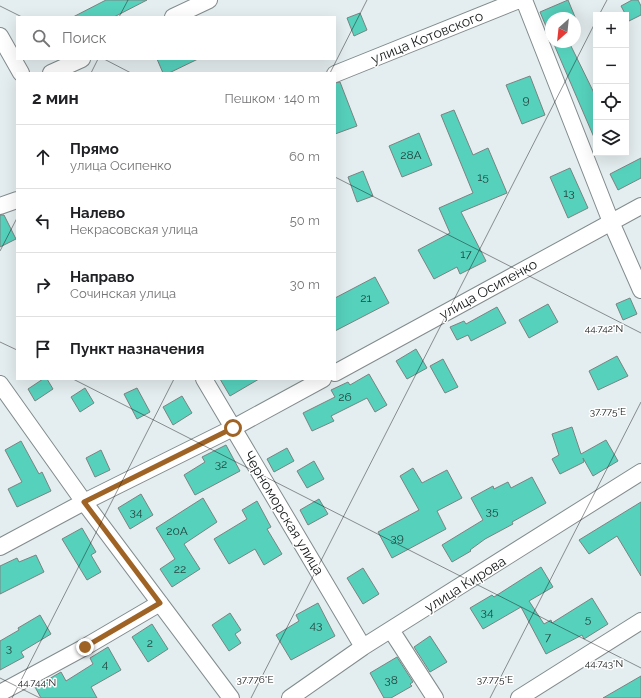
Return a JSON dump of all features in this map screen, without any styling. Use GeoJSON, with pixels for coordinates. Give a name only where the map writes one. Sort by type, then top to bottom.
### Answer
{"type":"FeatureCollection","features":[{"type":"Feature","properties":{"kind":"street"},"geometry":{"type":"LineString","coordinates":[[175,16],[209,0]]}},
{"type":"Feature","properties":{"kind":"street","name":"улица Котовского"},"geometry":{"type":"LineString","coordinates":[[336,74],[518,0]]}},
{"type":"Feature","properties":{"kind":"street"},"geometry":{"type":"LineString","coordinates":[[524,0],[611,222],[641,290]]}},
{"type":"Feature","properties":{"kind":"street"},"geometry":{"type":"LineString","coordinates":[[0,36],[20,72]]}},
{"type":"Feature","properties":{"kind":"street"},"geometry":{"type":"LineString","coordinates":[[54,72],[80,60]]}},
{"type":"Feature","properties":{"kind":"street"},"geometry":{"type":"LineString","coordinates":[[0,206],[16,200]]}},
{"type":"Feature","properties":{"kind":"street","name":"улица Осипенко"},"geometry":{"type":"LineString","coordinates":[[336,372],[641,206]]}},
{"type":"Feature","properties":{"kind":"street","name":"Черноморская улица"},"geometry":{"type":"LineString","coordinates":[[205,380],[363,648]]}},
{"type":"Feature","properties":{"kind":"street"},"geometry":{"type":"LineString","coordinates":[[0,547],[84,502],[233,428],[321,380]]}},
{"type":"Feature","properties":{"kind":"street"},"geometry":{"type":"LineString","coordinates":[[0,384],[84,502],[231,698]]}},
{"type":"Feature","properties":{"kind":"street","name":"улица Кирова"},"geometry":{"type":"LineString","coordinates":[[290,698],[363,648],[641,472]]}},
{"type":"Feature","properties":{"kind":"street"},"geometry":{"type":"LineString","coordinates":[[0,693],[85,647],[160,603]]}},
{"type":"Feature","properties":{"kind":"street"},"geometry":{"type":"LineString","coordinates":[[519,698],[641,621]]}},
{"type":"Feature","properties":{"kind":"street"},"geometry":{"type":"LineString","coordinates":[[391,630],[435,698]]}},
{"type":"Feature","properties":{"kind":"building"},"geometry":{"type":"Polygon","coordinates":[[[106,0],[147,0],[116,16],[75,16],[106,0]]]}},
{"type":"Feature","properties":{"kind":"building"},"geometry":{"type":"Polygon","coordinates":[[[568,0],[573,12],[545,12],[545,24],[540,12],[568,0]]]}},
{"type":"Feature","properties":{"kind":"building"},"geometry":{"type":"Polygon","coordinates":[[[632,0],[638,0],[641,6],[641,15],[629,21],[629,12],[624,12],[621,6],[632,0]]]}},
{"type":"Feature","properties":{"kind":"building"},"geometry":{"type":"Polygon","coordinates":[[[360,13],[367,30],[354,36],[347,18],[360,13]]]}},
{"type":"Feature","properties":{"kind":"building"},"geometry":{"type":"Polygon","coordinates":[[[556,48],[572,48],[593,91],[593,135],[556,48]]]}},
{"type":"Feature","properties":{"kind":"building"},"geometry":{"type":"Polygon","coordinates":[[[157,60],[196,60],[171,72],[163,72],[157,60]]]}},
{"type":"Feature","properties":{"kind":"building"},"geometry":{"type":"Polygon","coordinates":[[[530,76],[545,115],[522,124],[506,85],[530,76]]]}},
{"type":"Feature","properties":{"kind":"building"},"geometry":{"type":"Polygon","coordinates":[[[340,82],[357,126],[336,134],[336,83],[340,82]]]}},
{"type":"Feature","properties":{"kind":"building"},"geometry":{"type":"Polygon","coordinates":[[[454,110],[473,155],[488,148],[507,193],[461,212],[486,261],[460,274],[457,267],[434,279],[418,250],[450,233],[439,208],[473,193],[441,115],[454,110]]]}},
{"type":"Feature","properties":{"kind":"building"},"geometry":{"type":"Polygon","coordinates":[[[419,133],[432,165],[402,177],[389,146],[419,133]]]}},
{"type":"Feature","properties":{"kind":"building"},"geometry":{"type":"Polygon","coordinates":[[[641,158],[641,178],[618,190],[610,174],[641,158]]]}},
{"type":"Feature","properties":{"kind":"building"},"geometry":{"type":"Polygon","coordinates":[[[570,168],[588,208],[568,218],[550,177],[570,168]]]}},
{"type":"Feature","properties":{"kind":"building"},"geometry":{"type":"Polygon","coordinates":[[[363,171],[373,196],[357,202],[348,177],[363,171]]]}},
{"type":"Feature","properties":{"kind":"building"},"geometry":{"type":"Polygon","coordinates":[[[0,215],[4,215],[16,239],[0,247],[0,215]]]}},
{"type":"Feature","properties":{"kind":"building"},"geometry":{"type":"Polygon","coordinates":[[[375,277],[389,303],[336,330],[336,297],[375,277]]]}},
{"type":"Feature","properties":{"kind":"building"},"geometry":{"type":"Polygon","coordinates":[[[630,298],[637,314],[623,320],[616,304],[630,298]]]}},
{"type":"Feature","properties":{"kind":"building"},"geometry":{"type":"Polygon","coordinates":[[[548,304],[558,322],[529,338],[519,320],[548,304]]]}},
{"type":"Feature","properties":{"kind":"building"},"geometry":{"type":"Polygon","coordinates":[[[497,307],[506,323],[471,341],[468,335],[457,340],[450,327],[464,321],[466,324],[497,307]]]}},
{"type":"Feature","properties":{"kind":"building"},"geometry":{"type":"Polygon","coordinates":[[[416,349],[427,368],[407,379],[396,361],[416,349]]]}},
{"type":"Feature","properties":{"kind":"building"},"geometry":{"type":"Polygon","coordinates":[[[617,356],[628,376],[598,390],[589,371],[617,356]]]}},
{"type":"Feature","properties":{"kind":"building"},"geometry":{"type":"Polygon","coordinates":[[[443,359],[458,387],[445,393],[430,366],[443,359]]]}},
{"type":"Feature","properties":{"kind":"building"},"geometry":{"type":"Polygon","coordinates":[[[369,374],[387,405],[375,412],[367,398],[331,416],[334,421],[312,431],[303,413],[335,397],[331,390],[348,382],[350,385],[369,374]]]}},
{"type":"Feature","properties":{"kind":"building"},"geometry":{"type":"Polygon","coordinates":[[[42,380],[48,380],[53,389],[35,401],[28,389],[42,380]]]}},
{"type":"Feature","properties":{"kind":"building"},"geometry":{"type":"Polygon","coordinates":[[[221,380],[257,380],[230,396],[221,380]]]}},
{"type":"Feature","properties":{"kind":"building"},"geometry":{"type":"Polygon","coordinates":[[[85,388],[94,403],[80,412],[71,397],[85,388]]]}},
{"type":"Feature","properties":{"kind":"building"},"geometry":{"type":"Polygon","coordinates":[[[137,388],[150,412],[137,419],[124,394],[137,388]]]}},
{"type":"Feature","properties":{"kind":"building"},"geometry":{"type":"Polygon","coordinates":[[[182,396],[192,413],[173,425],[163,407],[182,396]]]}},
{"type":"Feature","properties":{"kind":"building"},"geometry":{"type":"Polygon","coordinates":[[[572,427],[581,454],[606,440],[618,461],[593,476],[583,458],[584,462],[560,474],[552,459],[559,455],[552,434],[572,427]]]}},
{"type":"Feature","properties":{"kind":"building"},"geometry":{"type":"Polygon","coordinates":[[[21,441],[39,474],[42,472],[51,491],[17,507],[8,489],[22,482],[5,450],[21,441]]]}},
{"type":"Feature","properties":{"kind":"building"},"geometry":{"type":"Polygon","coordinates":[[[226,445],[240,471],[195,495],[184,475],[205,462],[202,457],[226,445]]]}},
{"type":"Feature","properties":{"kind":"building"},"geometry":{"type":"Polygon","coordinates":[[[287,448],[294,461],[274,472],[267,459],[287,448]]]}},
{"type":"Feature","properties":{"kind":"building"},"geometry":{"type":"Polygon","coordinates":[[[101,450],[110,470],[95,477],[86,458],[101,450]]]}},
{"type":"Feature","properties":{"kind":"building"},"geometry":{"type":"Polygon","coordinates":[[[314,461],[324,479],[307,488],[297,471],[314,461]]]}},
{"type":"Feature","properties":{"kind":"building"},"geometry":{"type":"Polygon","coordinates":[[[413,468],[422,483],[447,470],[462,498],[437,511],[446,529],[392,558],[378,532],[419,510],[400,476],[413,468]]]}},
{"type":"Feature","properties":{"kind":"building"},"geometry":{"type":"Polygon","coordinates":[[[532,477],[546,503],[512,522],[513,524],[485,539],[470,550],[471,551],[452,562],[442,545],[483,520],[471,498],[493,486],[494,489],[508,482],[511,488],[532,477]]]}},
{"type":"Feature","properties":{"kind":"building"},"geometry":{"type":"Polygon","coordinates":[[[141,494],[153,515],[130,529],[118,508],[141,494]]]}},
{"type":"Feature","properties":{"kind":"building"},"geometry":{"type":"Polygon","coordinates":[[[203,498],[217,522],[184,544],[200,569],[172,587],[160,569],[175,559],[156,528],[203,498]]]}},
{"type":"Feature","properties":{"kind":"building"},"geometry":{"type":"Polygon","coordinates":[[[319,499],[328,514],[308,525],[300,510],[319,499]]]}},
{"type":"Feature","properties":{"kind":"building"},"geometry":{"type":"Polygon","coordinates":[[[257,501],[271,527],[267,529],[282,554],[264,565],[255,549],[229,564],[214,539],[247,519],[242,510],[257,501]]]}},
{"type":"Feature","properties":{"kind":"building"},"geometry":{"type":"Polygon","coordinates":[[[641,502],[641,576],[617,536],[589,554],[579,540],[641,502]]]}},
{"type":"Feature","properties":{"kind":"building"},"geometry":{"type":"Polygon","coordinates":[[[82,528],[96,552],[91,555],[101,572],[87,580],[62,539],[82,528]]]}},
{"type":"Feature","properties":{"kind":"building"},"geometry":{"type":"Polygon","coordinates":[[[36,555],[44,572],[0,594],[0,566],[17,558],[19,562],[36,555]]]}},
{"type":"Feature","properties":{"kind":"building"},"geometry":{"type":"Polygon","coordinates":[[[541,567],[553,587],[529,601],[544,624],[551,620],[552,623],[592,598],[608,624],[584,639],[582,635],[546,654],[521,607],[483,629],[470,608],[492,595],[494,597],[541,567]]]}},
{"type":"Feature","properties":{"kind":"building"},"geometry":{"type":"Polygon","coordinates":[[[363,568],[379,594],[363,604],[347,578],[363,568]]]}},
{"type":"Feature","properties":{"kind":"building"},"geometry":{"type":"Polygon","coordinates":[[[318,603],[335,636],[291,660],[276,635],[299,621],[296,615],[318,603]]]}},
{"type":"Feature","properties":{"kind":"building"},"geometry":{"type":"Polygon","coordinates":[[[230,613],[241,630],[235,634],[241,643],[229,651],[212,625],[230,613]]]}},
{"type":"Feature","properties":{"kind":"building"},"geometry":{"type":"Polygon","coordinates":[[[40,615],[51,634],[21,652],[24,657],[0,670],[0,641],[40,615]]]}},
{"type":"Feature","properties":{"kind":"building"},"geometry":{"type":"Polygon","coordinates":[[[152,624],[168,649],[148,662],[132,637],[152,624]]]}},
{"type":"Feature","properties":{"kind":"building"},"geometry":{"type":"Polygon","coordinates":[[[430,636],[447,662],[430,672],[414,647],[430,636]]]}},
{"type":"Feature","properties":{"kind":"building"},"geometry":{"type":"Polygon","coordinates":[[[108,647],[121,670],[91,687],[97,698],[41,698],[35,687],[61,672],[66,681],[93,664],[90,658],[108,647]]]}},
{"type":"Feature","properties":{"kind":"building"},"geometry":{"type":"Polygon","coordinates":[[[397,657],[413,682],[410,684],[412,686],[391,698],[384,698],[370,673],[397,657]]]}},
{"type":"Feature","properties":{"kind":"building"},"geometry":{"type":"Polygon","coordinates":[[[641,676],[641,698],[603,698],[641,676]]]}},
{"type":"Feature","properties":{"kind":"route"},"geometry":{"type":"LineString","coordinates":[[85,647],[160,603],[84,502],[233,428]]}}]}
